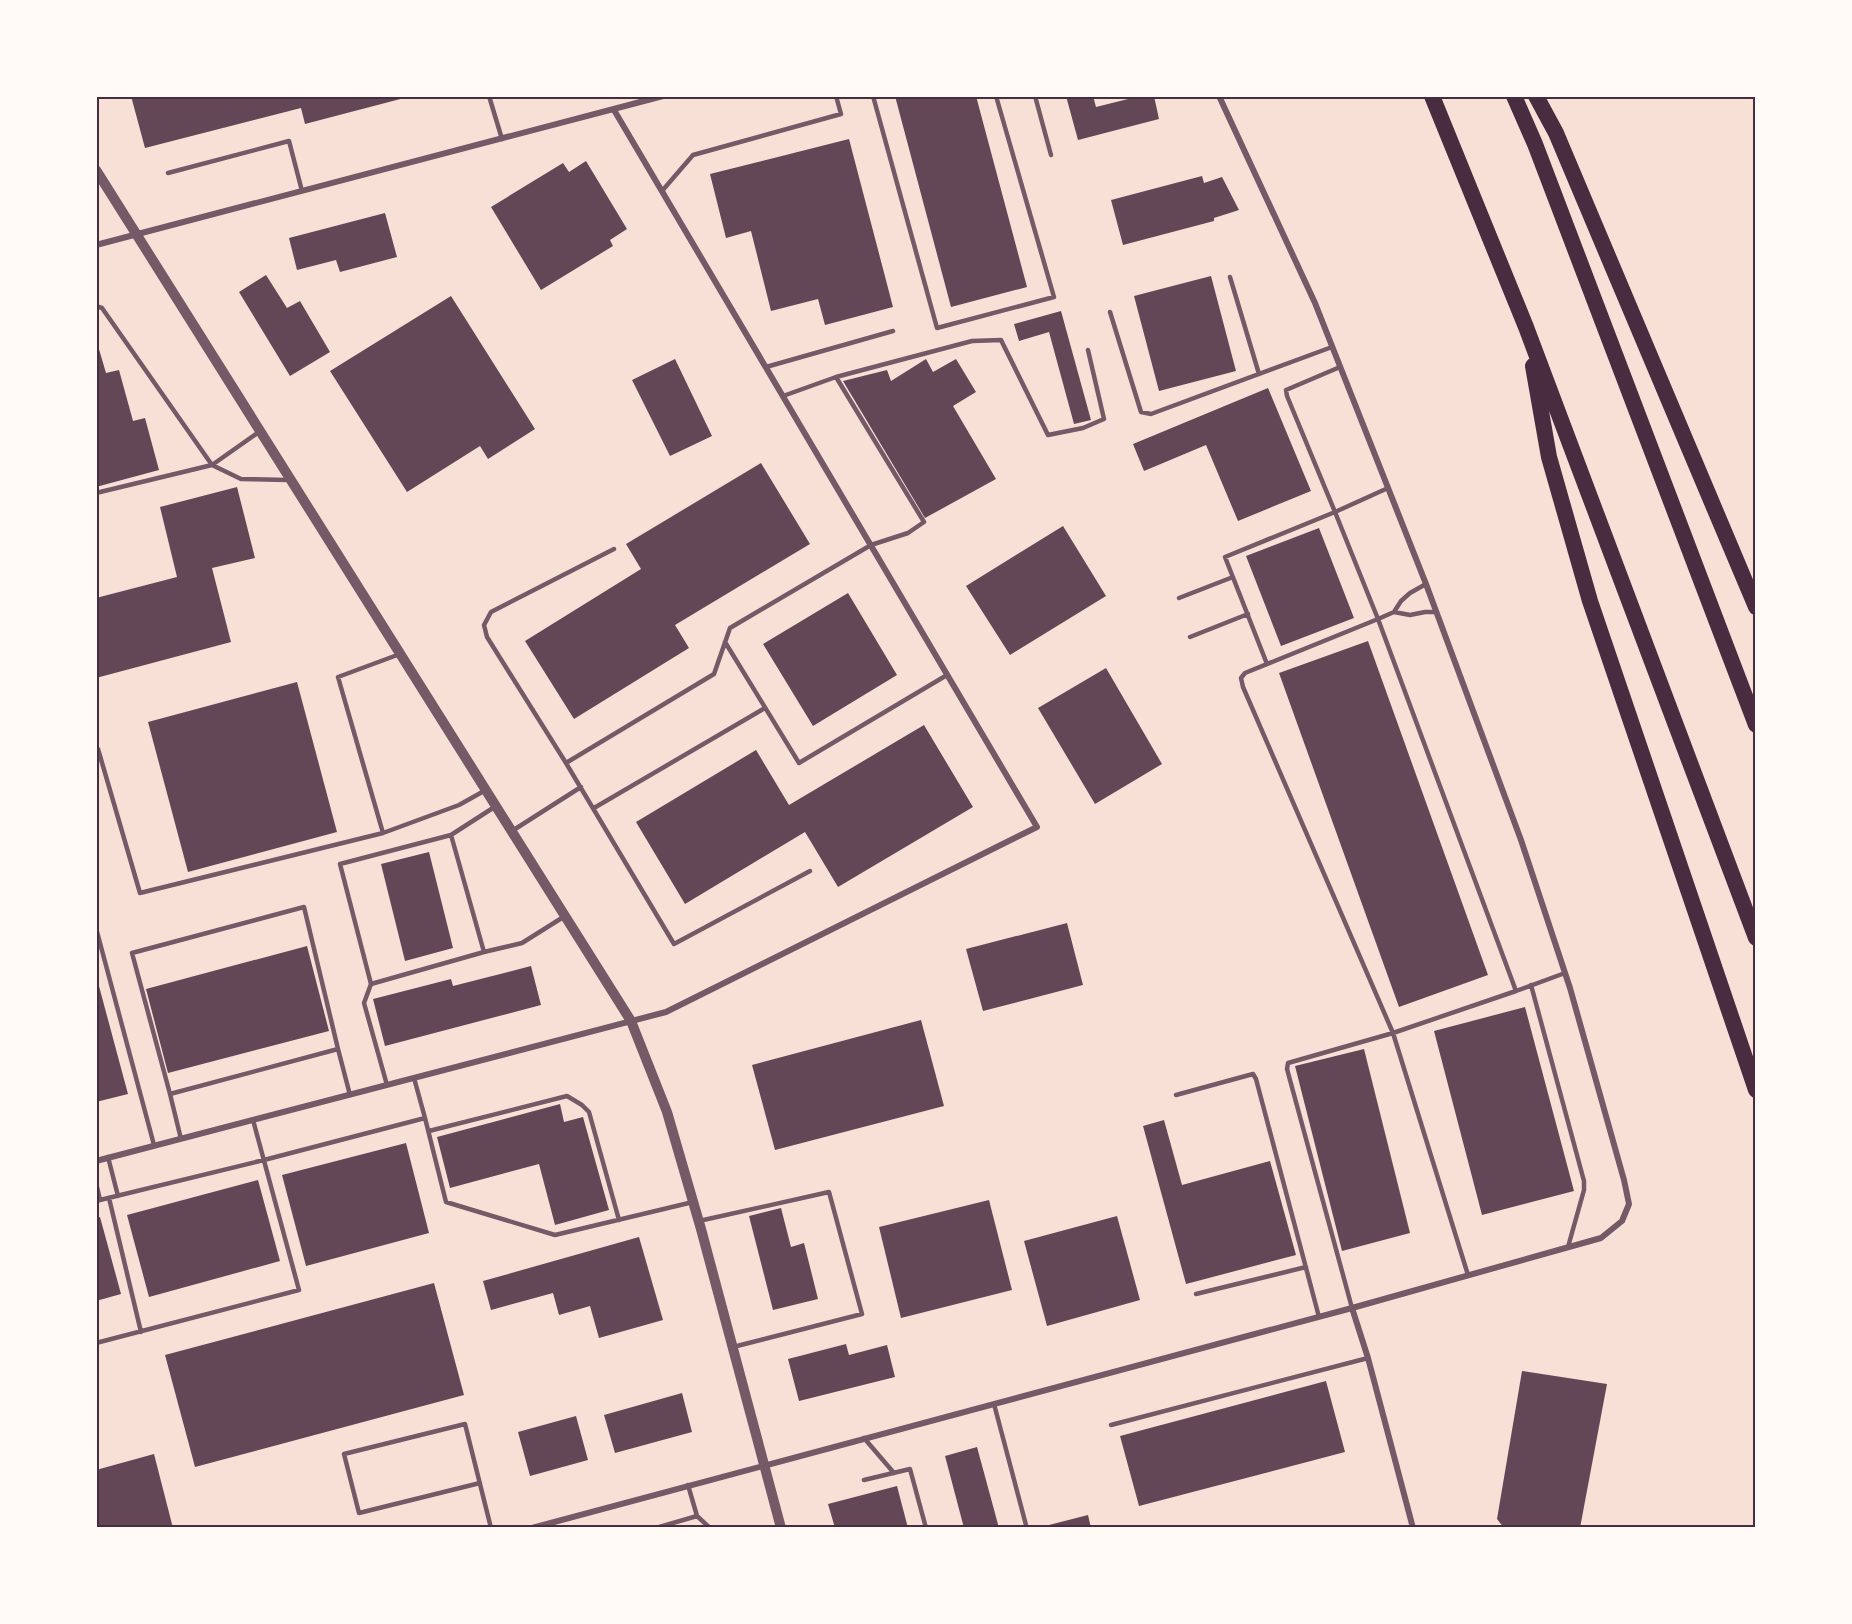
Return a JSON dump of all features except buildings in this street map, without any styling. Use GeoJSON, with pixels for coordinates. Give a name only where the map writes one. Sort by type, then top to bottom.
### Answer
{"type":"FeatureCollection","features":[{"type":"Feature","properties":{"kind":"highway"},"geometry":{"type":"LineString","coordinates":[[1432,96],[1526,327],[1756,938]]}},
{"type":"Feature","properties":{"kind":"highway"},"geometry":{"type":"LineString","coordinates":[[1515,96],[1756,725]]}},
{"type":"Feature","properties":{"kind":"highway"},"geometry":{"type":"LineString","coordinates":[[1536,96],[1556,134],[1756,607]]}},
{"type":"Feature","properties":{"kind":"highway"},"geometry":{"type":"LineString","coordinates":[[1526,327],[1549,457],[1590,601],[1756,1090]]}},
{"type":"Feature","properties":{"kind":"street"},"geometry":{"type":"LineString","coordinates":[[96,245],[663,96]]}},
{"type":"Feature","properties":{"kind":"street"},"geometry":{"type":"LineString","coordinates":[[532,1528],[1319,1317],[1601,1238],[1622,1221],[1629,1204],[1624,1180],[1565,973],[1521,840],[1426,584],[1315,303],[1219,96]]}},
{"type":"Feature","properties":{"kind":"street"},"geometry":{"type":"LineString","coordinates":[[96,1161],[666,1012],[1037,827],[614,110]]}},
{"type":"Feature","properties":{"kind":"street"},"geometry":{"type":"LineString","coordinates":[[96,170],[631,1021],[667,1112],[699,1221],[781,1528]]}},
{"type":"Feature","properties":{"kind":"street"},"geometry":{"type":"LineString","coordinates":[[1352,1308],[1368,1358],[1413,1528]]}},
{"type":"Feature","properties":{"kind":"lane"},"geometry":{"type":"LineString","coordinates":[[489,96],[502,139]]}},
{"type":"Feature","properties":{"kind":"lane"},"geometry":{"type":"LineString","coordinates":[[662,191],[693,155],[841,114],[836,96]]}},
{"type":"Feature","properties":{"kind":"lane"},"geometry":{"type":"LineString","coordinates":[[873,96],[937,328],[1054,297],[996,96]]}},
{"type":"Feature","properties":{"kind":"lane"},"geometry":{"type":"LineString","coordinates":[[1035,96],[1051,155]]}},
{"type":"Feature","properties":{"kind":"lane"},"geometry":{"type":"LineString","coordinates":[[168,173],[289,141],[302,191]]}},
{"type":"Feature","properties":{"kind":"lane"},"geometry":{"type":"LineString","coordinates":[[1230,277],[1259,374]]}},
{"type":"Feature","properties":{"kind":"lane"},"geometry":{"type":"LineString","coordinates":[[96,306],[102,308],[212,465],[241,479],[291,480]]}},
{"type":"Feature","properties":{"kind":"lane"},"geometry":{"type":"LineString","coordinates":[[1110,312],[1142,412],[1151,414],[1332,347]]}},
{"type":"Feature","properties":{"kind":"lane"},"geometry":{"type":"LineString","coordinates":[[765,367],[893,331]]}},
{"type":"Feature","properties":{"kind":"lane"},"geometry":{"type":"LineString","coordinates":[[783,396],[836,377],[972,341],[1001,340],[1048,435],[1083,428],[1104,418],[1088,350]]}},
{"type":"Feature","properties":{"kind":"lane"},"geometry":{"type":"LineString","coordinates":[[1340,367],[1286,390],[1287,396],[1378,620],[1516,991]]}},
{"type":"Feature","properties":{"kind":"lane"},"geometry":{"type":"LineString","coordinates":[[566,763],[714,674],[730,628],[871,545],[908,533],[924,522],[836,377]]}},
{"type":"Feature","properties":{"kind":"lane"},"geometry":{"type":"LineString","coordinates":[[96,493],[212,465],[260,431]]}},
{"type":"Feature","properties":{"kind":"lane"},"geometry":{"type":"LineString","coordinates":[[1267,664],[1225,557],[1388,488]]}},
{"type":"Feature","properties":{"kind":"lane"},"geometry":{"type":"LineString","coordinates":[[614,549],[491,612],[484,625],[487,637],[594,808],[674,944],[810,871]]}},
{"type":"Feature","properties":{"kind":"lane"},"geometry":{"type":"LineString","coordinates":[[1179,598],[1233,577]]}},
{"type":"Feature","properties":{"kind":"lane"},"geometry":{"type":"LineString","coordinates":[[1426,584],[1410,592],[1394,612],[1245,673],[1241,678],[1393,1033],[1468,1275]]}},
{"type":"Feature","properties":{"kind":"lane"},"geometry":{"type":"LineString","coordinates":[[1394,612],[1410,615],[1436,612]]}},
{"type":"Feature","properties":{"kind":"lane"},"geometry":{"type":"LineString","coordinates":[[1190,637],[1248,614]]}},
{"type":"Feature","properties":{"kind":"lane"},"geometry":{"type":"LineString","coordinates":[[725,642],[799,763],[947,675]]}},
{"type":"Feature","properties":{"kind":"lane"},"geometry":{"type":"LineString","coordinates":[[383,833],[338,677],[400,654]]}},
{"type":"Feature","properties":{"kind":"lane"},"geometry":{"type":"LineString","coordinates":[[594,808],[765,708]]}},
{"type":"Feature","properties":{"kind":"lane"},"geometry":{"type":"LineString","coordinates":[[98,749],[140,893],[383,833],[459,805],[485,790]]}},
{"type":"Feature","properties":{"kind":"lane"},"geometry":{"type":"LineString","coordinates":[[511,831],[581,787]]}},
{"type":"Feature","properties":{"kind":"lane"},"geometry":{"type":"LineString","coordinates":[[387,1085],[364,1004],[371,984],[340,864],[451,835],[496,806]]}},
{"type":"Feature","properties":{"kind":"lane"},"geometry":{"type":"LineString","coordinates":[[451,835],[484,952]]}},
{"type":"Feature","properties":{"kind":"lane"},"geometry":{"type":"LineString","coordinates":[[181,1138],[132,953],[304,907],[350,1095]]}},
{"type":"Feature","properties":{"kind":"lane"},"geometry":{"type":"LineString","coordinates":[[371,984],[522,943],[565,916]]}},
{"type":"Feature","properties":{"kind":"lane"},"geometry":{"type":"LineString","coordinates":[[96,928],[154,1145]]}},
{"type":"Feature","properties":{"kind":"lane"},"geometry":{"type":"LineString","coordinates":[[1352,1308],[1287,1069],[1288,1063],[1393,1033],[1565,973]]}},
{"type":"Feature","properties":{"kind":"lane"},"geometry":{"type":"LineString","coordinates":[[1531,985],[1584,1181],[1584,1190],[1568,1247]]}},
{"type":"Feature","properties":{"kind":"lane"},"geometry":{"type":"LineString","coordinates":[[170,1094],[338,1049]]}},
{"type":"Feature","properties":{"kind":"lane"},"geometry":{"type":"LineString","coordinates":[[1176,1095],[1253,1074],[1319,1317]]}},
{"type":"Feature","properties":{"kind":"lane"},"geometry":{"type":"LineString","coordinates":[[414,1078],[446,1202],[555,1235],[693,1202]]}},
{"type":"Feature","properties":{"kind":"lane"},"geometry":{"type":"LineString","coordinates":[[429,1131],[567,1096],[589,1112],[619,1220]]}},
{"type":"Feature","properties":{"kind":"lane"},"geometry":{"type":"LineString","coordinates":[[96,1183],[98,1201],[425,1118]]}},
{"type":"Feature","properties":{"kind":"lane"},"geometry":{"type":"LineString","coordinates":[[96,1343],[299,1290],[253,1120]]}},
{"type":"Feature","properties":{"kind":"lane"},"geometry":{"type":"LineString","coordinates":[[108,1157],[118,1196]]}},
{"type":"Feature","properties":{"kind":"lane"},"geometry":{"type":"LineString","coordinates":[[699,1221],[828,1192],[862,1314],[733,1347]]}},
{"type":"Feature","properties":{"kind":"lane"},"geometry":{"type":"LineString","coordinates":[[109,1198],[141,1332]]}},
{"type":"Feature","properties":{"kind":"lane"},"geometry":{"type":"LineString","coordinates":[[1196,1294],[1306,1267]]}},
{"type":"Feature","properties":{"kind":"lane"},"geometry":{"type":"LineString","coordinates":[[1111,1425],[1368,1358]]}},
{"type":"Feature","properties":{"kind":"lane"},"geometry":{"type":"LineString","coordinates":[[994,1404],[1026,1525]]}},
{"type":"Feature","properties":{"kind":"lane"},"geometry":{"type":"LineString","coordinates":[[480,1483],[359,1513],[345,1454],[465,1424],[480,1483],[491,1528]]}},
{"type":"Feature","properties":{"kind":"lane"},"geometry":{"type":"LineString","coordinates":[[864,1438],[894,1473]]}},
{"type":"Feature","properties":{"kind":"lane"},"geometry":{"type":"LineString","coordinates":[[864,1480],[910,1469],[927,1528]]}},
{"type":"Feature","properties":{"kind":"lane"},"geometry":{"type":"LineString","coordinates":[[688,1485],[697,1516],[710,1528]]}},
{"type":"Feature","properties":{"kind":"lane"},"geometry":{"type":"LineString","coordinates":[[656,1528],[697,1516]]}}]}
